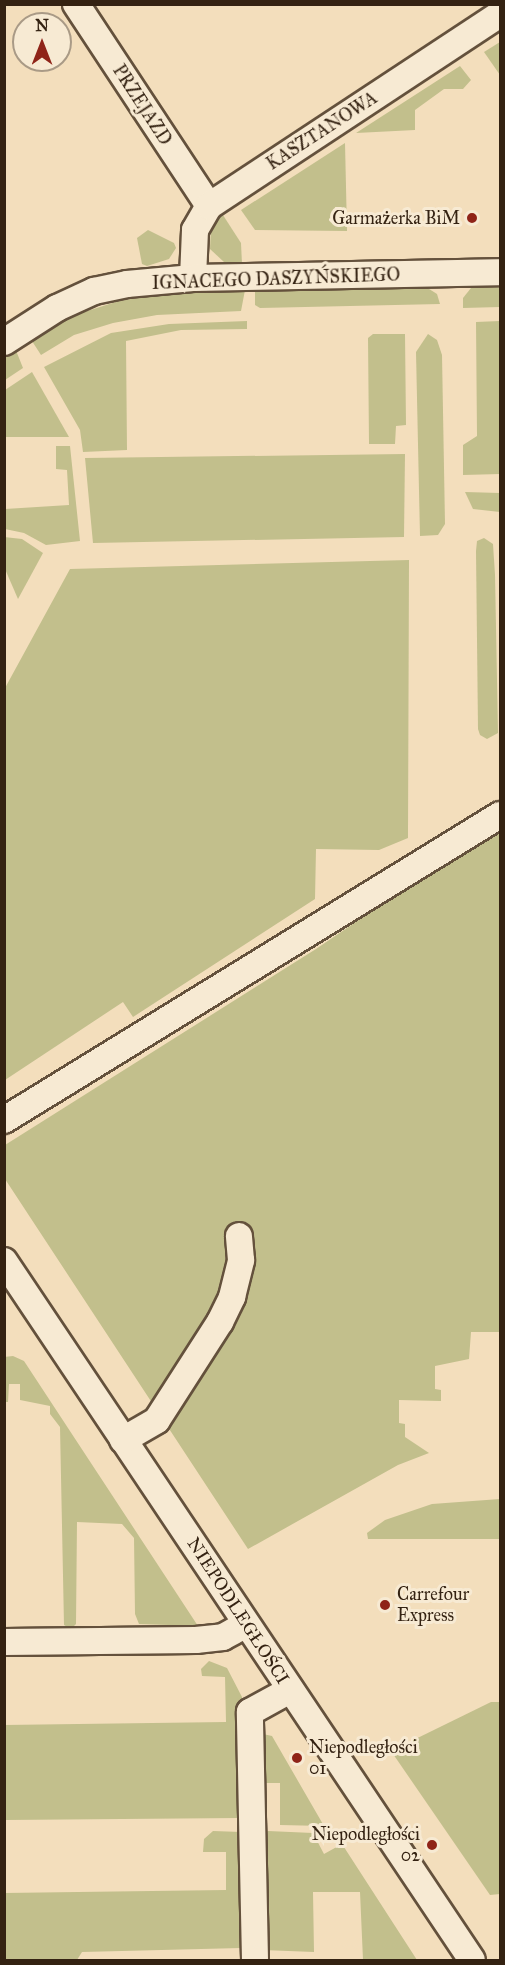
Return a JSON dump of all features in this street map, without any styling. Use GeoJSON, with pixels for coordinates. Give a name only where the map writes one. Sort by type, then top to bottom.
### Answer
{"type":"FeatureCollection","features":[{"type":"Feature","properties":{"kind":"street","name":"PRZEJAZD"},"geometry":{"type":"LineString","coordinates":[[76,4],[209,206]]}},
{"type":"Feature","properties":{"kind":"street","name":"KASZTANOWA"},"geometry":{"type":"LineString","coordinates":[[193,278],[195,230],[209,206],[501,14]]}},
{"type":"Feature","properties":{"kind":"street","name":"IGNACEGO DASZYŃSKIEGO"},"geometry":{"type":"LineString","coordinates":[[4,342],[57,308],[93,291],[193,278],[501,272]]}},
{"type":"Feature","properties":{"kind":"street"},"geometry":{"type":"LineString","coordinates":[[4,1120],[501,815]]}},
{"type":"Feature","properties":{"kind":"street"},"geometry":{"type":"LineString","coordinates":[[123,1440],[157,1420],[220,1323],[232,1297],[241,1260],[239,1236]]}},
{"type":"Feature","properties":{"kind":"street","name":"NIEPODLEGŁOŚCI"},"geometry":{"type":"LineString","coordinates":[[4,1261],[471,1960]]}},
{"type":"Feature","properties":{"kind":"street"},"geometry":{"type":"LineString","coordinates":[[4,1642],[196,1640],[223,1637],[246,1624]]}},
{"type":"Feature","properties":{"kind":"street"},"geometry":{"type":"LineString","coordinates":[[255,1960],[250,1712],[290,1690]]}},
{"type":"Feature","properties":{"kind":"shaded area"},"geometry":{"type":"Polygon","coordinates":[[[500,42],[500,75],[484,52],[500,42]]]}},
{"type":"Feature","properties":{"kind":"shaded area"},"geometry":{"type":"Polygon","coordinates":[[[460,66],[471,80],[463,89],[444,89],[415,110],[415,130],[356,133],[460,66]]]}},
{"type":"Feature","properties":{"kind":"shaded area"},"geometry":{"type":"Polygon","coordinates":[[[345,143],[347,231],[255,230],[241,210],[345,143]]]}},
{"type":"Feature","properties":{"kind":"shaded area"},"geometry":{"type":"Polygon","coordinates":[[[221,212],[241,243],[242,264],[224,262],[210,249],[211,228],[221,212]]]}},
{"type":"Feature","properties":{"kind":"shaded area"},"geometry":{"type":"Polygon","coordinates":[[[148,230],[174,243],[176,248],[169,259],[147,266],[142,264],[137,238],[148,230]]]}},
{"type":"Feature","properties":{"kind":"shaded area"},"geometry":{"type":"Polygon","coordinates":[[[500,285],[500,307],[463,308],[463,298],[471,288],[500,285]]]}},
{"type":"Feature","properties":{"kind":"shaded area"},"geometry":{"type":"Polygon","coordinates":[[[426,287],[437,294],[440,304],[260,308],[255,305],[255,290],[426,287]]]}},
{"type":"Feature","properties":{"kind":"shaded area"},"geometry":{"type":"Polygon","coordinates":[[[245,290],[241,311],[157,315],[113,323],[74,335],[41,355],[30,338],[65,318],[119,301],[175,292],[245,290]]]}},
{"type":"Feature","properties":{"kind":"shaded area"},"geometry":{"type":"Polygon","coordinates":[[[247,321],[247,329],[181,330],[126,341],[127,450],[83,452],[80,430],[44,367],[111,333],[169,324],[247,321]]]}},
{"type":"Feature","properties":{"kind":"shaded area"},"geometry":{"type":"Polygon","coordinates":[[[500,321],[500,474],[463,475],[463,445],[477,436],[476,322],[500,321]]]}},
{"type":"Feature","properties":{"kind":"shaded area"},"geometry":{"type":"Polygon","coordinates":[[[373,334],[405,334],[406,425],[396,426],[395,444],[369,444],[368,338],[373,334]]]}},
{"type":"Feature","properties":{"kind":"shaded area"},"geometry":{"type":"Polygon","coordinates":[[[428,334],[437,340],[442,355],[445,524],[438,535],[420,536],[416,352],[428,334]]]}},
{"type":"Feature","properties":{"kind":"shaded area"},"geometry":{"type":"Polygon","coordinates":[[[15,348],[23,368],[5,380],[5,354],[15,348]]]}},
{"type":"Feature","properties":{"kind":"shaded area"},"geometry":{"type":"Polygon","coordinates":[[[32,372],[69,437],[5,437],[5,390],[32,372]]]}},
{"type":"Feature","properties":{"kind":"shaded area"},"geometry":{"type":"Polygon","coordinates":[[[56,446],[70,446],[80,541],[46,545],[24,533],[5,529],[5,509],[69,505],[67,470],[56,469],[56,446]]]}},
{"type":"Feature","properties":{"kind":"shaded area"},"geometry":{"type":"Polygon","coordinates":[[[405,454],[404,537],[93,543],[85,458],[405,454]]]}},
{"type":"Feature","properties":{"kind":"shaded area"},"geometry":{"type":"Polygon","coordinates":[[[465,492],[500,493],[500,512],[473,509],[465,492]]]}},
{"type":"Feature","properties":{"kind":"shaded area"},"geometry":{"type":"Polygon","coordinates":[[[4,537],[22,539],[43,553],[18,599],[5,569],[4,537]]]}},
{"type":"Feature","properties":{"kind":"shaded area"},"geometry":{"type":"Polygon","coordinates":[[[484,538],[493,544],[498,733],[487,739],[480,735],[478,729],[476,551],[477,541],[484,538]]]}},
{"type":"Feature","properties":{"kind":"shaded area"},"geometry":{"type":"Polygon","coordinates":[[[409,560],[408,838],[379,850],[316,849],[315,899],[133,1017],[123,1002],[5,1080],[5,688],[70,569],[409,560]]]}},
{"type":"Feature","properties":{"kind":"shaded area"},"geometry":{"type":"Polygon","coordinates":[[[500,824],[500,1332],[471,1332],[469,1359],[435,1366],[435,1389],[441,1390],[441,1401],[399,1400],[399,1423],[405,1424],[405,1437],[429,1453],[398,1465],[248,1549],[5,1179],[5,1145],[316,949],[500,824]]]}},
{"type":"Feature","properties":{"kind":"shaded area"},"geometry":{"type":"Polygon","coordinates":[[[13,1356],[24,1361],[198,1626],[139,1624],[135,1614],[134,1538],[122,1524],[77,1522],[76,1624],[71,1629],[64,1625],[60,1427],[50,1414],[50,1406],[20,1400],[20,1384],[9,1384],[8,1402],[5,1402],[4,1357],[13,1356]]]}},
{"type":"Feature","properties":{"kind":"shaded area"},"geometry":{"type":"Polygon","coordinates":[[[500,1499],[500,1539],[368,1539],[367,1533],[385,1520],[432,1504],[500,1499]]]}},
{"type":"Feature","properties":{"kind":"shaded area"},"geometry":{"type":"Polygon","coordinates":[[[209,1661],[227,1668],[242,1697],[244,1815],[239,1818],[5,1820],[4,1725],[226,1722],[225,1677],[202,1676],[201,1669],[209,1661]]]}},
{"type":"Feature","properties":{"kind":"shaded area"},"geometry":{"type":"Polygon","coordinates":[[[491,1702],[500,1702],[500,1894],[490,1895],[391,1751],[491,1702]]]}},
{"type":"Feature","properties":{"kind":"shaded area"},"geometry":{"type":"Polygon","coordinates":[[[263,1734],[272,1736],[324,1826],[280,1825],[280,1783],[259,1783],[263,1734]]]}},
{"type":"Feature","properties":{"kind":"shaded area"},"geometry":{"type":"Polygon","coordinates":[[[213,1831],[241,1832],[247,1940],[241,1948],[82,1952],[77,1960],[5,1960],[4,1893],[226,1890],[226,1852],[203,1852],[204,1839],[213,1831]]]}},
{"type":"Feature","properties":{"kind":"shaded area"},"geometry":{"type":"Polygon","coordinates":[[[268,1831],[313,1833],[324,1854],[342,1844],[417,1960],[363,1960],[360,1892],[313,1892],[314,1952],[263,1950],[260,1835],[268,1831]]]}},
{"type":"Feature","properties":{"kind":"place","name":"Garmażerka BiM"},"geometry":{"type":"Point","coordinates":[472,218]}},
{"type":"Feature","properties":{"kind":"place","name":"Carrefour Express"},"geometry":{"type":"Point","coordinates":[385,1605]}},
{"type":"Feature","properties":{"kind":"place","name":"Niepodległości 01"},"geometry":{"type":"Point","coordinates":[297,1758]}},
{"type":"Feature","properties":{"kind":"place","name":"Niepodległości 02"},"geometry":{"type":"Point","coordinates":[432,1845]}}]}
